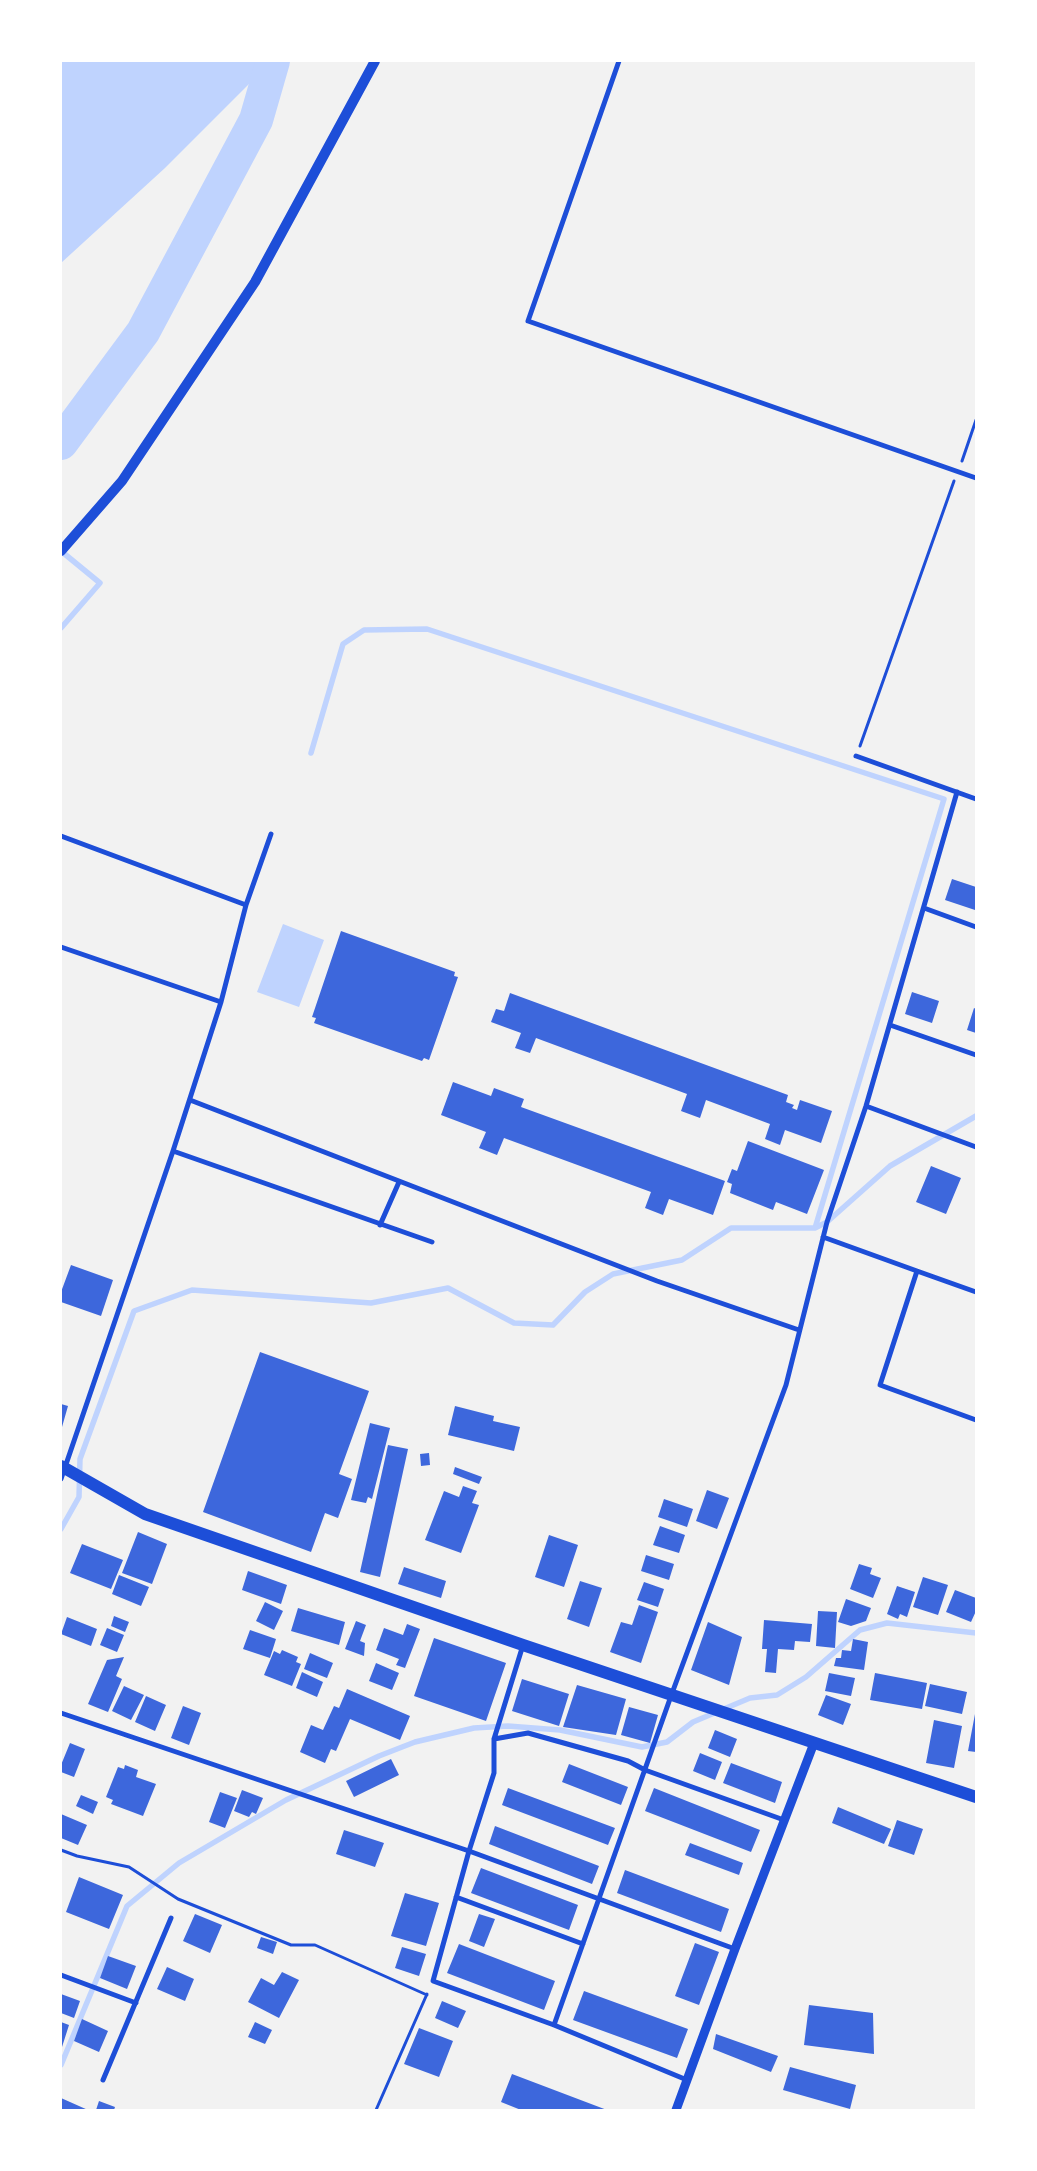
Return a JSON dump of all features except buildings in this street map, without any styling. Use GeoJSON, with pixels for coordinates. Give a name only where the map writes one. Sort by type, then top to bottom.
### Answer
{"type":"FeatureCollection","features":[{"type":"Feature","properties":{"kind":"main road"},"geometry":{"type":"LineString","coordinates":[[61,551],[122,481],[255,282],[375,61]]}},
{"type":"Feature","properties":{"kind":"main road"},"geometry":{"type":"LineString","coordinates":[[63,1471],[145,1514],[523,1646],[976,1797]]}},
{"type":"Feature","properties":{"kind":"street"},"geometry":{"type":"LineString","coordinates":[[619,61],[528,321],[976,478]]}},
{"type":"Feature","properties":{"kind":"street"},"geometry":{"type":"LineString","coordinates":[[856,756],[976,799]]}},
{"type":"Feature","properties":{"kind":"street"},"geometry":{"type":"LineString","coordinates":[[554,2025],[671,1696],[786,1385],[823,1237],[866,1106],[957,792]]}},
{"type":"Feature","properties":{"kind":"street"},"geometry":{"type":"LineString","coordinates":[[63,1471],[174,1151],[221,1002],[246,905],[271,834]]}},
{"type":"Feature","properties":{"kind":"street"},"geometry":{"type":"LineString","coordinates":[[61,836],[246,905]]}},
{"type":"Feature","properties":{"kind":"street"},"geometry":{"type":"LineString","coordinates":[[924,908],[976,927]]}},
{"type":"Feature","properties":{"kind":"street"},"geometry":{"type":"LineString","coordinates":[[61,947],[221,1002]]}},
{"type":"Feature","properties":{"kind":"street"},"geometry":{"type":"LineString","coordinates":[[890,1025],[976,1055]]}},
{"type":"Feature","properties":{"kind":"street"},"geometry":{"type":"LineString","coordinates":[[190,1100],[657,1281],[800,1330]]}},
{"type":"Feature","properties":{"kind":"street"},"geometry":{"type":"LineString","coordinates":[[866,1106],[976,1147]]}},
{"type":"Feature","properties":{"kind":"street"},"geometry":{"type":"LineString","coordinates":[[174,1151],[432,1242]]}},
{"type":"Feature","properties":{"kind":"street"},"geometry":{"type":"LineString","coordinates":[[380,1225],[399,1182]]}},
{"type":"Feature","properties":{"kind":"street"},"geometry":{"type":"LineString","coordinates":[[823,1237],[976,1292]]}},
{"type":"Feature","properties":{"kind":"street"},"geometry":{"type":"LineString","coordinates":[[917,1271],[880,1385],[976,1420]]}},
{"type":"Feature","properties":{"kind":"street"},"geometry":{"type":"LineString","coordinates":[[523,1646],[494,1739],[494,1773],[469,1850],[433,1982],[554,2025],[687,2080]]}},
{"type":"Feature","properties":{"kind":"street"},"geometry":{"type":"LineString","coordinates":[[61,1713],[469,1850],[734,1949]]}},
{"type":"Feature","properties":{"kind":"street"},"geometry":{"type":"LineString","coordinates":[[494,1739],[528,1733],[628,1761],[645,1770],[784,1820]]}},
{"type":"Feature","properties":{"kind":"street"},"geometry":{"type":"LineString","coordinates":[[676,2110],[734,1949],[814,1743]]}},
{"type":"Feature","properties":{"kind":"street"},"geometry":{"type":"LineString","coordinates":[[456,1897],[583,1944]]}},
{"type":"Feature","properties":{"kind":"street"},"geometry":{"type":"LineString","coordinates":[[103,2080],[171,1918]]}},
{"type":"Feature","properties":{"kind":"street"},"geometry":{"type":"LineString","coordinates":[[61,1975],[136,2003]]}},
{"type":"Feature","properties":{"kind":"path"},"geometry":{"type":"LineString","coordinates":[[856,756],[976,420]]}},
{"type":"Feature","properties":{"kind":"path"},"geometry":{"type":"LineString","coordinates":[[61,1850],[78,1856],[129,1867],[178,1899],[291,1945],[315,1945],[427,1995]]}},
{"type":"Feature","properties":{"kind":"path"},"geometry":{"type":"LineString","coordinates":[[376,2110],[433,1982]]}},
{"type":"Feature","properties":{"kind":"water"},"geometry":{"type":"Polygon","coordinates":[[[61,61],[272,61],[165,168],[61,263],[61,61]]]}},
{"type":"Feature","properties":{"kind":"water"},"geometry":{"type":"Polygon","coordinates":[[[283,924],[324,940],[299,1007],[257,992],[283,924]]]}},
{"type":"Feature","properties":{"kind":"waterway"},"geometry":{"type":"LineString","coordinates":[[61,443],[143,332],[256,120],[273,61]]}},
{"type":"Feature","properties":{"kind":"waterway"},"geometry":{"type":"LineString","coordinates":[[61,551],[100,583],[61,628]]}},
{"type":"Feature","properties":{"kind":"waterway"},"geometry":{"type":"LineString","coordinates":[[311,753],[343,644],[364,630],[427,629],[944,799],[815,1228]]}},
{"type":"Feature","properties":{"kind":"waterway"},"geometry":{"type":"LineString","coordinates":[[61,1529],[79,1497],[80,1459],[134,1311],[192,1290],[371,1303],[448,1288],[514,1323],[553,1325],[585,1292],[613,1274],[682,1260],[731,1228],[815,1228],[827,1222],[890,1166],[976,1116]]}},
{"type":"Feature","properties":{"kind":"waterway"},"geometry":{"type":"LineString","coordinates":[[61,2065],[127,1906],[179,1863],[286,1800],[379,1756],[415,1742],[474,1728],[508,1726],[560,1730],[642,1747],[667,1742],[693,1722],[750,1698],[777,1695],[806,1677],[860,1630],[887,1623],[976,1633]]}}]}
